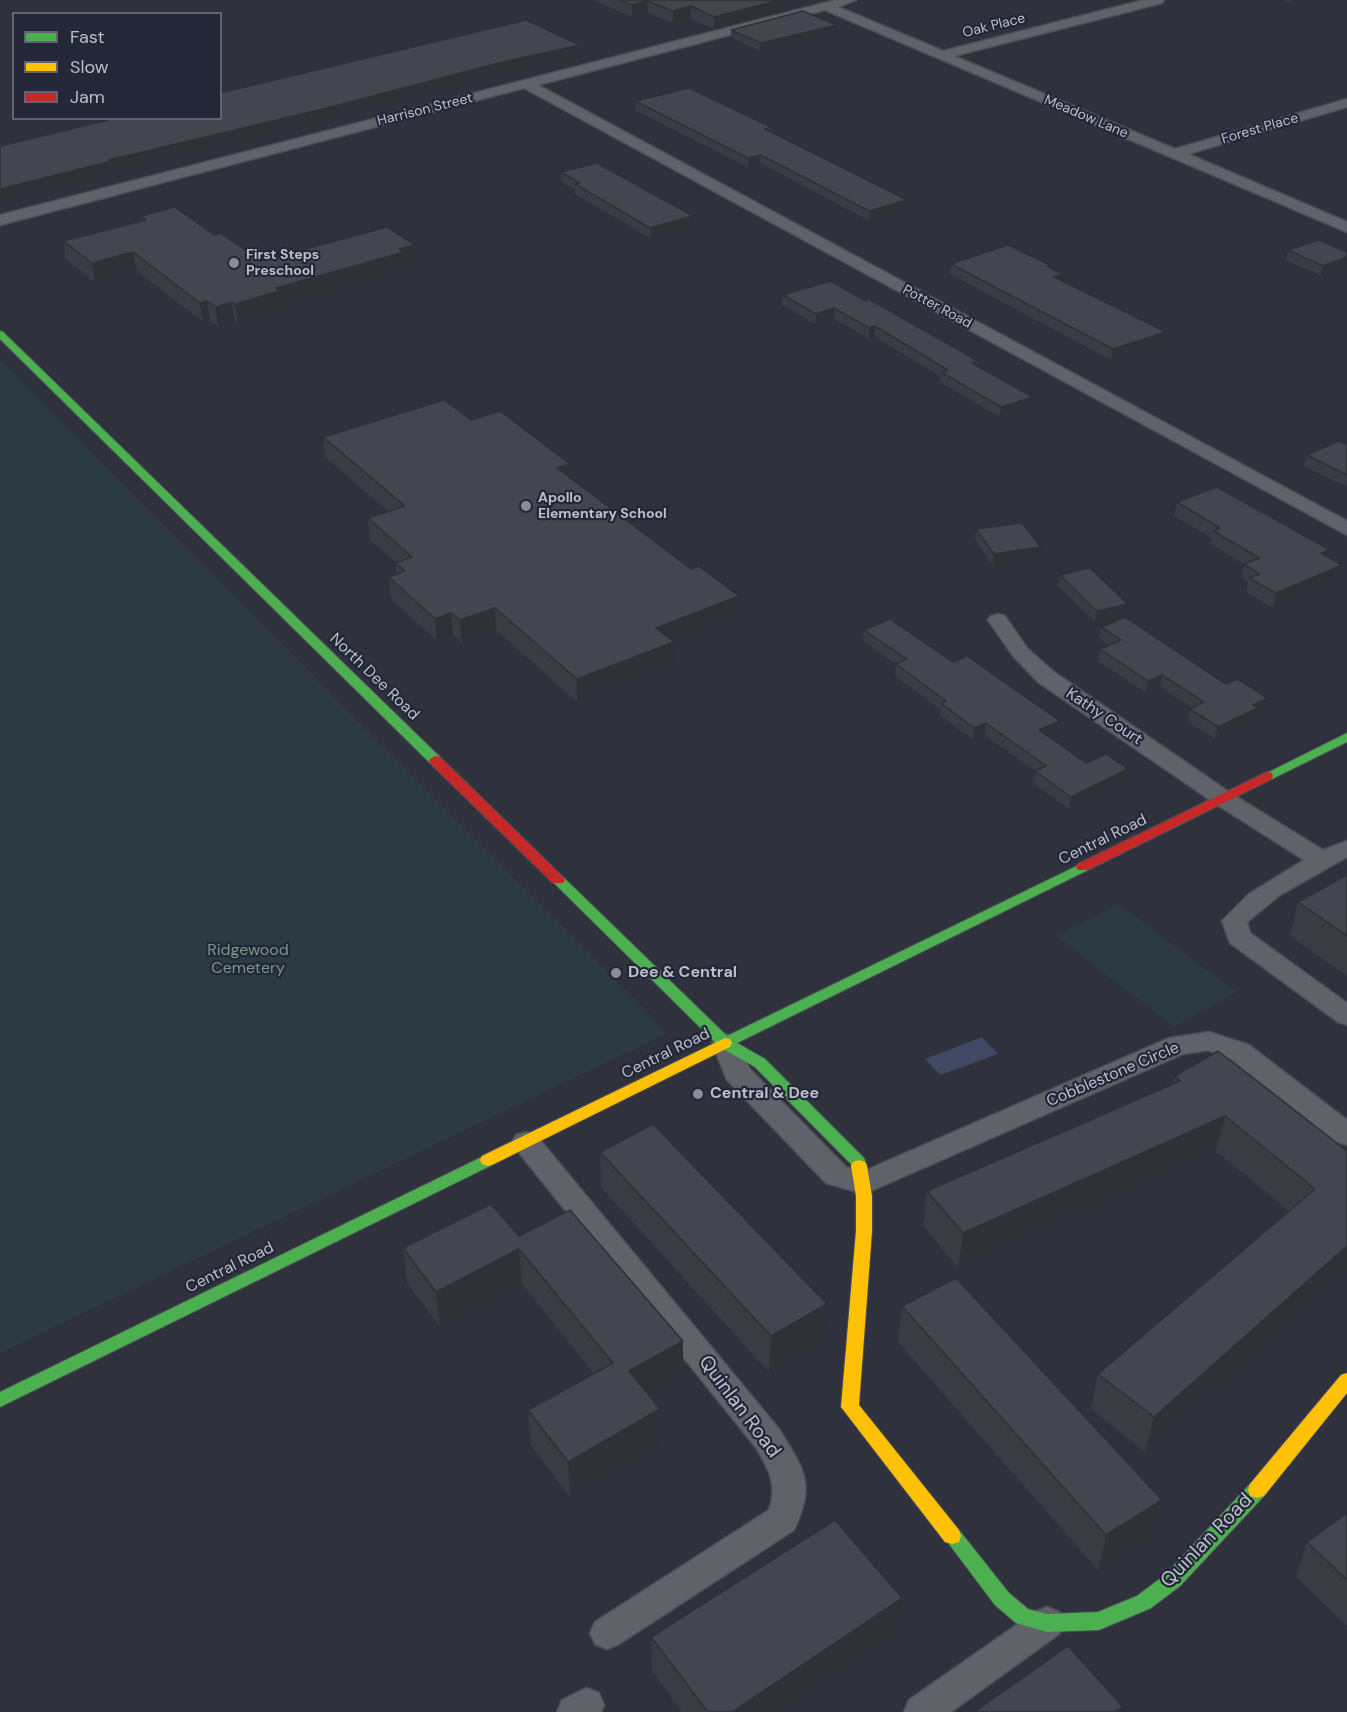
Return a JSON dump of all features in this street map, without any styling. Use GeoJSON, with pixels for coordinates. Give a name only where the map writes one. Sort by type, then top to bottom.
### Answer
{"type":"FeatureCollection","features":[{"type":"Feature","properties":{"kind":"street","name":"Harrison Street"},"geometry":{"type":"LineString","coordinates":[[0,220],[850,0]]}},
{"type":"Feature","properties":{"kind":"street","name":"Oak Place"},"geometry":{"type":"LineString","coordinates":[[942,55],[1158,0]]}},
{"type":"Feature","properties":{"kind":"street","name":"Meadow Lane"},"geometry":{"type":"LineString","coordinates":[[826,6],[1347,227]]}},
{"type":"Feature","properties":{"kind":"street","name":"Potter Road"},"geometry":{"type":"LineString","coordinates":[[526,84],[1347,529]]}},
{"type":"Feature","properties":{"kind":"street","name":"Forest Place"},"geometry":{"type":"LineString","coordinates":[[1173,154],[1347,103]]}},
{"type":"Feature","properties":{"kind":"street","name":"North Dee Road"},"geometry":{"type":"LineString","coordinates":[[0,334],[725,1043]]}},
{"type":"Feature","properties":{"kind":"street","name":"Kathy Court"},"geometry":{"type":"LineString","coordinates":[[998,620],[1020,652],[1046,677],[1224,799],[1321,860]]}},
{"type":"Feature","properties":{"kind":"street","name":"Central Road"},"geometry":{"type":"LineString","coordinates":[[0,1400],[1347,738]]}},
{"type":"Feature","properties":{"kind":"street"},"geometry":{"type":"LineString","coordinates":[[1347,848],[1321,860],[1247,906],[1234,921],[1239,937],[1347,1016]]}},
{"type":"Feature","properties":{"kind":"street","name":"Cobblestone Circle"},"geometry":{"type":"LineString","coordinates":[[864,1183],[1178,1046],[1209,1041],[1240,1052],[1347,1135]]}},
{"type":"Feature","properties":{"kind":"street"},"geometry":{"type":"LineString","coordinates":[[725,1043],[737,1073],[836,1175],[864,1183],[862,1280],[850,1407],[1002,1599],[1035,1620],[922,1712]]}},
{"type":"Feature","properties":{"kind":"street","name":"Quinlan Road"},"geometry":{"type":"LineString","coordinates":[[526,1142],[768,1439],[790,1477],[791,1500],[782,1520],[607,1633]]}},
{"type":"Feature","properties":{"kind":"street","name":"Quinlan Road"},"geometry":{"type":"LineString","coordinates":[[1035,1620],[1099,1621],[1144,1602],[1173,1580],[1243,1507],[1347,1380]]}},
{"type":"Feature","properties":{"kind":"green space","name":"Ridgewood Cemetery"},"geometry":{"type":"Polygon","coordinates":[[[0,360],[668,1033],[0,1353],[0,360]]]}},
{"type":"Feature","properties":{"kind":"green space"},"geometry":{"type":"Polygon","coordinates":[[[1118,904],[1237,992],[1174,1027],[1056,936],[1118,904]]]}},
{"type":"Feature","properties":{"kind":"water"},"geometry":{"type":"Polygon","coordinates":[[[982,1037],[998,1054],[940,1075],[925,1059],[982,1037]]]}},
{"type":"Feature","properties":{"kind":"building"},"geometry":{"type":"Polygon","coordinates":[[[620,0],[780,0],[714,17],[691,6],[673,11],[647,1],[632,5],[620,0]]]}},
{"type":"Feature","properties":{"kind":"building"},"geometry":{"type":"Polygon","coordinates":[[[803,11],[837,25],[761,43],[731,30],[803,11]]]}},
{"type":"Feature","properties":{"kind":"building"},"geometry":{"type":"Polygon","coordinates":[[[526,20],[580,45],[499,63],[0,189],[0,146],[108,120],[222,120],[222,93],[526,20]]]}},
{"type":"Feature","properties":{"kind":"building"},"geometry":{"type":"Polygon","coordinates":[[[689,88],[771,127],[765,129],[907,200],[869,211],[761,155],[748,158],[635,101],[689,88]]]}},
{"type":"Feature","properties":{"kind":"building"},"geometry":{"type":"Polygon","coordinates":[[[597,163],[693,216],[650,228],[575,184],[580,183],[561,172],[597,163]]]}},
{"type":"Feature","properties":{"kind":"building"},"geometry":{"type":"Polygon","coordinates":[[[175,207],[214,235],[220,233],[261,261],[387,227],[415,245],[399,249],[404,252],[276,288],[280,291],[216,307],[207,301],[200,303],[133,252],[92,263],[63,241],[146,220],[141,216],[175,207]]]}},
{"type":"Feature","properties":{"kind":"building"},"geometry":{"type":"Polygon","coordinates":[[[1319,240],[1347,252],[1347,257],[1323,266],[1288,250],[1319,240]]]}},
{"type":"Feature","properties":{"kind":"building"},"geometry":{"type":"Polygon","coordinates":[[[1008,245],[1050,265],[1047,266],[1062,274],[1054,277],[1166,332],[1113,349],[951,264],[1008,245]]]}},
{"type":"Feature","properties":{"kind":"building"},"geometry":{"type":"Polygon","coordinates":[[[830,281],[866,301],[867,298],[978,361],[972,363],[1033,397],[1001,407],[941,372],[948,370],[875,326],[869,328],[834,308],[816,314],[783,295],[830,281]]]}},
{"type":"Feature","properties":{"kind":"building"},"geometry":{"type":"Polygon","coordinates":[[[444,400],[471,420],[500,411],[570,464],[557,468],[691,569],[699,566],[739,596],[656,628],[674,642],[577,679],[495,608],[460,620],[451,613],[435,619],[389,577],[405,571],[395,563],[412,557],[368,518],[405,506],[323,437],[444,400]]]}},
{"type":"Feature","properties":{"kind":"building"},"geometry":{"type":"Polygon","coordinates":[[[1339,441],[1347,445],[1347,475],[1307,455],[1339,441]]]}},
{"type":"Feature","properties":{"kind":"building"},"geometry":{"type":"Polygon","coordinates":[[[1217,487],[1330,550],[1321,553],[1342,565],[1276,593],[1249,578],[1260,574],[1244,564],[1260,558],[1213,531],[1220,528],[1177,502],[1217,487]]]}},
{"type":"Feature","properties":{"kind":"building"},"geometry":{"type":"Polygon","coordinates":[[[1022,523],[1041,547],[994,554],[976,529],[1022,523]]]}},
{"type":"Feature","properties":{"kind":"building"},"geometry":{"type":"Polygon","coordinates":[[[1090,568],[1128,604],[1097,611],[1060,575],[1090,568]]]}},
{"type":"Feature","properties":{"kind":"building"},"geometry":{"type":"Polygon","coordinates":[[[1125,617],[1226,684],[1237,679],[1268,698],[1253,705],[1258,708],[1218,727],[1190,709],[1204,702],[1162,675],[1148,681],[1100,649],[1121,640],[1101,627],[1125,617]]]}},
{"type":"Feature","properties":{"kind":"building"},"geometry":{"type":"Polygon","coordinates":[[[890,619],[953,662],[967,656],[1060,721],[1039,730],[1086,763],[1106,754],[1128,769],[1071,797],[1035,771],[1046,766],[986,723],[974,728],[941,703],[946,701],[896,664],[907,659],[864,630],[890,619]]]}},
{"type":"Feature","properties":{"kind":"building"},"geometry":{"type":"Polygon","coordinates":[[[1347,875],[1347,936],[1298,902],[1347,875]]]}},
{"type":"Feature","properties":{"kind":"building"},"geometry":{"type":"Polygon","coordinates":[[[1218,1051],[1347,1151],[1347,1246],[1154,1417],[1098,1374],[1315,1189],[1225,1116],[963,1233],[927,1191],[1180,1081],[1175,1076],[1218,1051]]]}},
{"type":"Feature","properties":{"kind":"building"},"geometry":{"type":"Polygon","coordinates":[[[653,1124],[827,1304],[771,1336],[600,1152],[653,1124]]]}},
{"type":"Feature","properties":{"kind":"building"},"geometry":{"type":"Polygon","coordinates":[[[491,1204],[519,1236],[570,1210],[683,1341],[629,1371],[660,1409],[568,1462],[528,1410],[613,1363],[519,1249],[436,1292],[403,1248],[491,1204]]]}},
{"type":"Feature","properties":{"kind":"building"},"geometry":{"type":"Polygon","coordinates":[[[956,1278],[1162,1500],[1106,1535],[902,1306],[956,1278]]]}},
{"type":"Feature","properties":{"kind":"building"},"geometry":{"type":"Polygon","coordinates":[[[1347,1513],[1347,1580],[1307,1542],[1347,1513]]]}},
{"type":"Feature","properties":{"kind":"building"},"geometry":{"type":"Polygon","coordinates":[[[835,1520],[902,1598],[732,1712],[708,1712],[651,1637],[835,1520]]]}},
{"type":"Feature","properties":{"kind":"building"},"geometry":{"type":"Polygon","coordinates":[[[1068,1646],[1123,1707],[1115,1712],[974,1712],[1068,1646]]]}},
{"type":"Feature","properties":{"kind":"traffic: fast"},"geometry":{"type":"LineString","coordinates":[[0,334],[435,760]]}},
{"type":"Feature","properties":{"kind":"traffic: fast"},"geometry":{"type":"LineString","coordinates":[[1267,776],[1347,737]]}},
{"type":"Feature","properties":{"kind":"traffic: fast"},"geometry":{"type":"LineString","coordinates":[[725,1043],[1083,867]]}},
{"type":"Feature","properties":{"kind":"traffic: fast"},"geometry":{"type":"LineString","coordinates":[[558,880],[725,1043],[760,1063],[858,1162],[859,1166]]}},
{"type":"Feature","properties":{"kind":"traffic: fast"},"geometry":{"type":"LineString","coordinates":[[0,1400],[488,1160]]}},
{"type":"Feature","properties":{"kind":"traffic: fast"},"geometry":{"type":"LineString","coordinates":[[952,1536],[1002,1599],[1023,1617],[1047,1623],[1099,1621],[1144,1602],[1173,1580],[1257,1490]]}},
{"type":"Feature","properties":{"kind":"traffic: slow"},"geometry":{"type":"LineString","coordinates":[[488,1160],[725,1043]]}},
{"type":"Feature","properties":{"kind":"traffic: slow"},"geometry":{"type":"LineString","coordinates":[[859,1166],[864,1196],[864,1231],[850,1407],[952,1536]]}},
{"type":"Feature","properties":{"kind":"traffic: slow"},"geometry":{"type":"LineString","coordinates":[[1257,1490],[1347,1380]]}},
{"type":"Feature","properties":{"kind":"traffic: jam"},"geometry":{"type":"LineString","coordinates":[[435,760],[558,880]]}},
{"type":"Feature","properties":{"kind":"traffic: jam"},"geometry":{"type":"LineString","coordinates":[[1083,867],[1267,776]]}},
{"type":"Feature","properties":{"kind":"place","name":"First Steps Preschool"},"geometry":{"type":"Point","coordinates":[234,263]}},
{"type":"Feature","properties":{"kind":"place","name":"Apollo Elementary School"},"geometry":{"type":"Point","coordinates":[526,506]}},
{"type":"Feature","properties":{"kind":"place","name":"Dee & Central"},"geometry":{"type":"Point","coordinates":[616,973]}},
{"type":"Feature","properties":{"kind":"place","name":"Central & Dee"},"geometry":{"type":"Point","coordinates":[698,1094]}}]}
